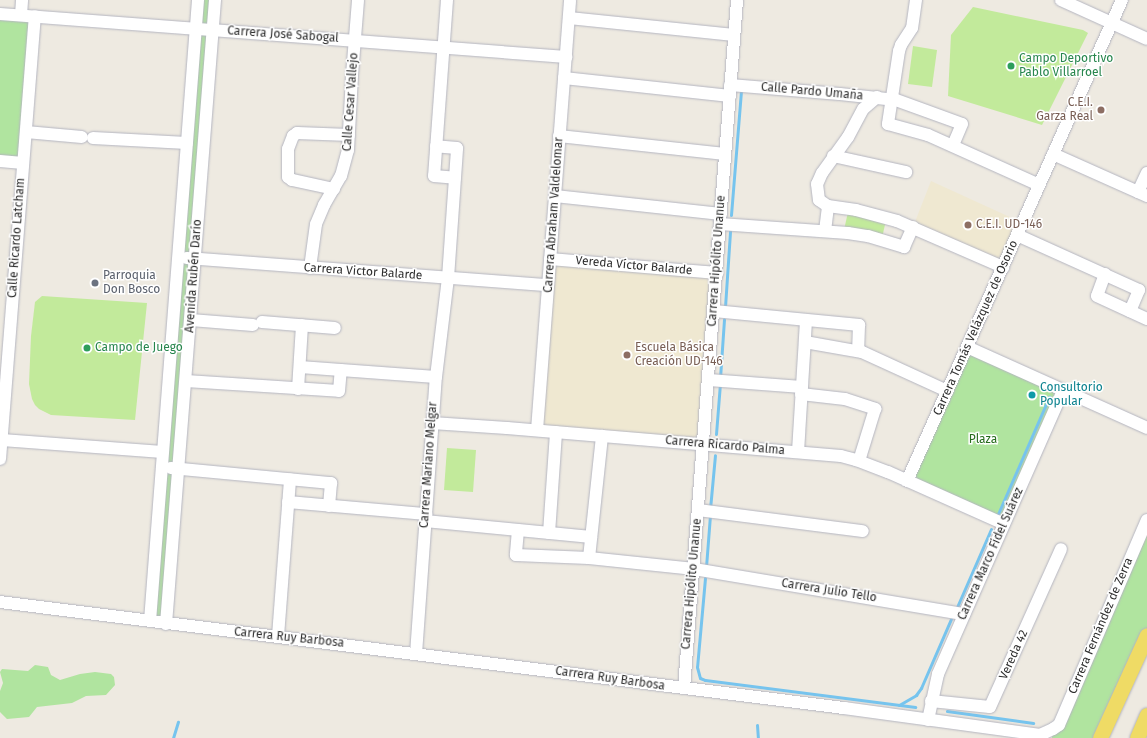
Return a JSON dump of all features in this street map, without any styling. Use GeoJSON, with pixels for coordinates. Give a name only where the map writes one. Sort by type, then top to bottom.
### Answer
{"type":"FeatureCollection","features":[{"type":"Feature","properties":{"kind":"main road"},"geometry":{"type":"LineString","coordinates":[[1100,738],[1147,635]]}},
{"type":"Feature","properties":{"kind":"main road"},"geometry":{"type":"LineString","coordinates":[[1136,738],[1147,715]]}},
{"type":"Feature","properties":{"kind":"street"},"geometry":{"type":"LineString","coordinates":[[21,15],[22,0]]}},
{"type":"Feature","properties":{"kind":"street","name":"Avenida Rubén Darío"},"geometry":{"type":"LineString","coordinates":[[150,621],[198,0]]}},
{"type":"Feature","properties":{"kind":"street","name":"Avenida Rubén Darío"},"geometry":{"type":"LineString","coordinates":[[166,624],[215,0]]}},
{"type":"Feature","properties":{"kind":"street","name":"Calle Cesar Vallejo"},"geometry":{"type":"LineString","coordinates":[[310,268],[316,224],[324,204],[344,171],[348,150],[354,40],[358,0]]}},
{"type":"Feature","properties":{"kind":"street"},"geometry":{"type":"LineString","coordinates":[[447,0],[434,176],[455,178]]}},
{"type":"Feature","properties":{"kind":"street","name":"Carrera Abraham Valdelomar"},"geometry":{"type":"LineString","coordinates":[[536,430],[570,0]]}},
{"type":"Feature","properties":{"kind":"street","name":"Carrera Hipólito Unanue"},"geometry":{"type":"LineString","coordinates":[[684,688],[694,569],[706,511],[704,444],[716,381],[714,311],[737,0]]}},
{"type":"Feature","properties":{"kind":"street"},"geometry":{"type":"LineString","coordinates":[[916,0],[912,28],[901,45],[899,51],[893,100],[888,124],[917,131],[1039,185]]}},
{"type":"Feature","properties":{"kind":"street"},"geometry":{"type":"LineString","coordinates":[[1061,0],[1147,39]]}},
{"type":"Feature","properties":{"kind":"street","name":"Carrera Tomás Velázquez de Osorio"},"geometry":{"type":"LineString","coordinates":[[907,481],[1122,0]]}},
{"type":"Feature","properties":{"kind":"street","name":"Carrera José Sabogal"},"geometry":{"type":"LineString","coordinates":[[0,14],[566,57]]}},
{"type":"Feature","properties":{"kind":"street","name":"Calle Ricardo Latcham"},"geometry":{"type":"LineString","coordinates":[[0,459],[3,396],[35,16]]}},
{"type":"Feature","properties":{"kind":"street"},"geometry":{"type":"LineString","coordinates":[[569,18],[734,34]]}},
{"type":"Feature","properties":{"kind":"street","name":"Calle Pardo Umaña"},"geometry":{"type":"LineString","coordinates":[[564,78],[730,90],[877,97],[893,100],[962,124],[953,146]]}},
{"type":"Feature","properties":{"kind":"street"},"geometry":{"type":"LineString","coordinates":[[877,97],[864,109],[848,137],[822,173],[817,184],[819,200],[828,206],[870,213],[913,227],[1003,267]]}},
{"type":"Feature","properties":{"kind":"street"},"geometry":{"type":"LineString","coordinates":[[26,132],[187,143]]}},
{"type":"Feature","properties":{"kind":"street"},"geometry":{"type":"LineString","coordinates":[[334,189],[292,180],[288,177],[288,149],[293,136],[297,133],[349,135]]}},
{"type":"Feature","properties":{"kind":"street"},"geometry":{"type":"LineString","coordinates":[[559,136],[725,154]]}},
{"type":"Feature","properties":{"kind":"street","name":"Carrera Mariano Melgar"},"geometry":{"type":"LineString","coordinates":[[416,654],[432,423],[448,278],[457,148],[436,146]]}},
{"type":"Feature","properties":{"kind":"street"},"geometry":{"type":"LineString","coordinates":[[1053,154],[1143,194],[1147,174]]}},
{"type":"Feature","properties":{"kind":"street"},"geometry":{"type":"LineString","coordinates":[[833,156],[906,172]]}},
{"type":"Feature","properties":{"kind":"street"},"geometry":{"type":"LineString","coordinates":[[0,161],[23,163]]}},
{"type":"Feature","properties":{"kind":"street"},"geometry":{"type":"LineString","coordinates":[[555,196],[720,219],[868,236],[904,247],[913,227]]}},
{"type":"Feature","properties":{"kind":"street"},"geometry":{"type":"LineString","coordinates":[[825,231],[828,206]]}},
{"type":"Feature","properties":{"kind":"street"},"geometry":{"type":"LineString","coordinates":[[1017,235],[1139,290],[1130,311]]}},
{"type":"Feature","properties":{"kind":"street","name":"Carrera Victor Balarde"},"geometry":{"type":"LineString","coordinates":[[178,257],[548,285]]}},
{"type":"Feature","properties":{"kind":"street","name":"Vereda Víctor Balarde"},"geometry":{"type":"LineString","coordinates":[[550,259],[717,274]]}},
{"type":"Feature","properties":{"kind":"street"},"geometry":{"type":"LineString","coordinates":[[1105,274],[1097,296],[1147,319]]}},
{"type":"Feature","properties":{"kind":"street"},"geometry":{"type":"LineString","coordinates":[[714,311],[859,325],[858,351]]}},
{"type":"Feature","properties":{"kind":"street"},"geometry":{"type":"LineString","coordinates":[[191,320],[335,328]]}},
{"type":"Feature","properties":{"kind":"street"},"geometry":{"type":"LineString","coordinates":[[798,452],[806,320]]}},
{"type":"Feature","properties":{"kind":"street"},"geometry":{"type":"LineString","coordinates":[[298,389],[302,325]]}},
{"type":"Feature","properties":{"kind":"street"},"geometry":{"type":"LineString","coordinates":[[805,342],[858,351],[890,364],[947,391]]}},
{"type":"Feature","properties":{"kind":"street"},"geometry":{"type":"LineString","coordinates":[[967,347],[1147,428]]}},
{"type":"Feature","properties":{"kind":"street"},"geometry":{"type":"LineString","coordinates":[[300,367],[436,378]]}},
{"type":"Feature","properties":{"kind":"street"},"geometry":{"type":"LineString","coordinates":[[186,381],[339,391],[341,370]]}},
{"type":"Feature","properties":{"kind":"street"},"geometry":{"type":"LineString","coordinates":[[716,381],[802,391],[845,399],[875,409],[859,461]]}},
{"type":"Feature","properties":{"kind":"street","name":"Carrera Marco Fidel Suárez"},"geometry":{"type":"LineString","coordinates":[[928,720],[938,674],[1063,390]]}},
{"type":"Feature","properties":{"kind":"street","name":"Carrera Ricardo Palma"},"geometry":{"type":"LineString","coordinates":[[432,423],[536,430],[841,456],[859,461],[907,481],[1004,524]]}},
{"type":"Feature","properties":{"kind":"street"},"geometry":{"type":"LineString","coordinates":[[549,533],[556,432]]}},
{"type":"Feature","properties":{"kind":"street"},"geometry":{"type":"LineString","coordinates":[[589,558],[602,436]]}},
{"type":"Feature","properties":{"kind":"street"},"geometry":{"type":"LineString","coordinates":[[2,440],[163,452]]}},
{"type":"Feature","properties":{"kind":"street"},"geometry":{"type":"LineString","coordinates":[[162,467],[331,483],[329,506]]}},
{"type":"Feature","properties":{"kind":"street"},"geometry":{"type":"LineString","coordinates":[[278,636],[290,479]]}},
{"type":"Feature","properties":{"kind":"street"},"geometry":{"type":"LineString","coordinates":[[288,502],[426,517],[518,530],[591,537]]}},
{"type":"Feature","properties":{"kind":"street"},"geometry":{"type":"LineString","coordinates":[[706,511],[863,531]]}},
{"type":"Feature","properties":{"kind":"street","name":"Carrera Fernández de Zerra"},"geometry":{"type":"LineString","coordinates":[[1053,729],[1061,719],[1147,520]]}},
{"type":"Feature","properties":{"kind":"street","name":"Carrera Julio Tello"},"geometry":{"type":"LineString","coordinates":[[518,530],[516,555],[589,558],[694,569],[964,614]]}},
{"type":"Feature","properties":{"kind":"street","name":"Vereda 42"},"geometry":{"type":"LineString","coordinates":[[931,701],[990,707],[1061,549]]}},
{"type":"Feature","properties":{"kind":"street"},"geometry":{"type":"LineString","coordinates":[[0,602],[150,621]]}},
{"type":"Feature","properties":{"kind":"street","name":"Carrera Ruy Barbosa"},"geometry":{"type":"LineString","coordinates":[[150,621],[844,708],[1031,734],[1040,735],[1053,729]]}},
{"type":"Feature","properties":{"kind":"shaded area","name":"C.E.I. UD-146"},"geometry":{"type":"Polygon","coordinates":[[[931,181],[1023,223],[1003,267],[913,227],[931,181]]]}},
{"type":"Feature","properties":{"kind":"shaded area","name":"Escuela Básica Creación UD-146"},"geometry":{"type":"Polygon","coordinates":[[[550,259],[717,273],[704,444],[537,430],[550,259]]]}},
{"type":"Feature","properties":{"kind":"green space"},"geometry":{"type":"Polygon","coordinates":[[[198,0],[215,0],[166,624],[150,621],[198,0]]]}},
{"type":"Feature","properties":{"kind":"green space","name":"Campo Deportivo Pablo Villarroel"},"geometry":{"type":"Polygon","coordinates":[[[973,7],[1083,30],[1088,33],[1042,125],[948,96],[951,35],[973,7]]]}},
{"type":"Feature","properties":{"kind":"green space"},"geometry":{"type":"Polygon","coordinates":[[[0,14],[35,16],[23,163],[0,161],[0,14]]]}},
{"type":"Feature","properties":{"kind":"green space"},"geometry":{"type":"Polygon","coordinates":[[[913,46],[937,50],[932,87],[908,84],[913,46]]]}},
{"type":"Feature","properties":{"kind":"green space"},"geometry":{"type":"Polygon","coordinates":[[[848,212],[886,220],[882,238],[844,230],[848,212]]]}},
{"type":"Feature","properties":{"kind":"green space","name":"Campo de Juego"},"geometry":{"type":"Polygon","coordinates":[[[42,296],[147,303],[135,420],[51,415],[39,409],[35,405],[32,399],[29,384],[31,336],[35,302],[42,296]]]}},
{"type":"Feature","properties":{"kind":"green space","name":"Plaza"},"geometry":{"type":"Polygon","coordinates":[[[967,347],[1063,390],[1004,524],[907,481],[967,347]]]}},
{"type":"Feature","properties":{"kind":"green space"},"geometry":{"type":"Polygon","coordinates":[[[447,448],[476,450],[473,492],[444,490],[447,448]]]}},
{"type":"Feature","properties":{"kind":"green space"},"geometry":{"type":"Polygon","coordinates":[[[1147,520],[1147,635],[1100,738],[1052,738],[1053,729],[1147,520]]]}},
{"type":"Feature","properties":{"kind":"green space"},"geometry":{"type":"Polygon","coordinates":[[[35,665],[48,667],[51,675],[60,680],[80,674],[95,672],[111,674],[114,677],[115,685],[106,695],[86,696],[72,703],[37,707],[29,717],[7,719],[0,712],[0,691],[3,683],[0,672],[2,669],[28,671],[35,665]]]}},
{"type":"Feature","properties":{"kind":"waterway"},"geometry":{"type":"LineString","coordinates":[[731,215],[741,91]]}},
{"type":"Feature","properties":{"kind":"waterway"},"geometry":{"type":"LineString","coordinates":[[725,307],[730,231]]}},
{"type":"Feature","properties":{"kind":"waterway"},"geometry":{"type":"LineString","coordinates":[[720,378],[724,319]]}},
{"type":"Feature","properties":{"kind":"waterway"},"geometry":{"type":"LineString","coordinates":[[716,434],[720,383]]}},
{"type":"Feature","properties":{"kind":"waterway"},"geometry":{"type":"LineString","coordinates":[[998,514],[1049,397]]}},
{"type":"Feature","properties":{"kind":"waterway"},"geometry":{"type":"LineString","coordinates":[[710,509],[715,455]]}},
{"type":"Feature","properties":{"kind":"waterway"},"geometry":{"type":"LineString","coordinates":[[706,567],[710,515]]}},
{"type":"Feature","properties":{"kind":"waterway"},"geometry":{"type":"LineString","coordinates":[[957,607],[991,529]]}},
{"type":"Feature","properties":{"kind":"waterway"},"geometry":{"type":"LineString","coordinates":[[705,578],[697,667],[700,678],[705,680],[915,707]]}},
{"type":"Feature","properties":{"kind":"waterway"},"geometry":{"type":"LineString","coordinates":[[899,705],[916,695],[921,688],[951,619]]}},
{"type":"Feature","properties":{"kind":"waterway"},"geometry":{"type":"LineString","coordinates":[[947,711],[1033,723]]}},
{"type":"Feature","properties":{"kind":"waterway"},"geometry":{"type":"LineString","coordinates":[[173,738],[178,722]]}},
{"type":"Feature","properties":{"kind":"waterway"},"geometry":{"type":"LineString","coordinates":[[757,725],[758,738]]}},
{"type":"Feature","properties":{"kind":"place","name":"Campo Deportivo Pablo Villarroel"},"geometry":{"type":"Point","coordinates":[1011,66]}},
{"type":"Feature","properties":{"kind":"place","name":"C.E.I. Garza Real"},"geometry":{"type":"Point","coordinates":[1101,110]}},
{"type":"Feature","properties":{"kind":"place","name":"C.E.I. UD-146"},"geometry":{"type":"Point","coordinates":[968,225]}},
{"type":"Feature","properties":{"kind":"place","name":"Parroquia Don Bosco"},"geometry":{"type":"Point","coordinates":[95,283]}},
{"type":"Feature","properties":{"kind":"place","name":"Campo de Juego"},"geometry":{"type":"Point","coordinates":[87,348]}},
{"type":"Feature","properties":{"kind":"place","name":"Escuela Básica Creación UD-146"},"geometry":{"type":"Point","coordinates":[627,355]}},
{"type":"Feature","properties":{"kind":"place","name":"Consultorio Popular"},"geometry":{"type":"Point","coordinates":[1032,395]}}]}
